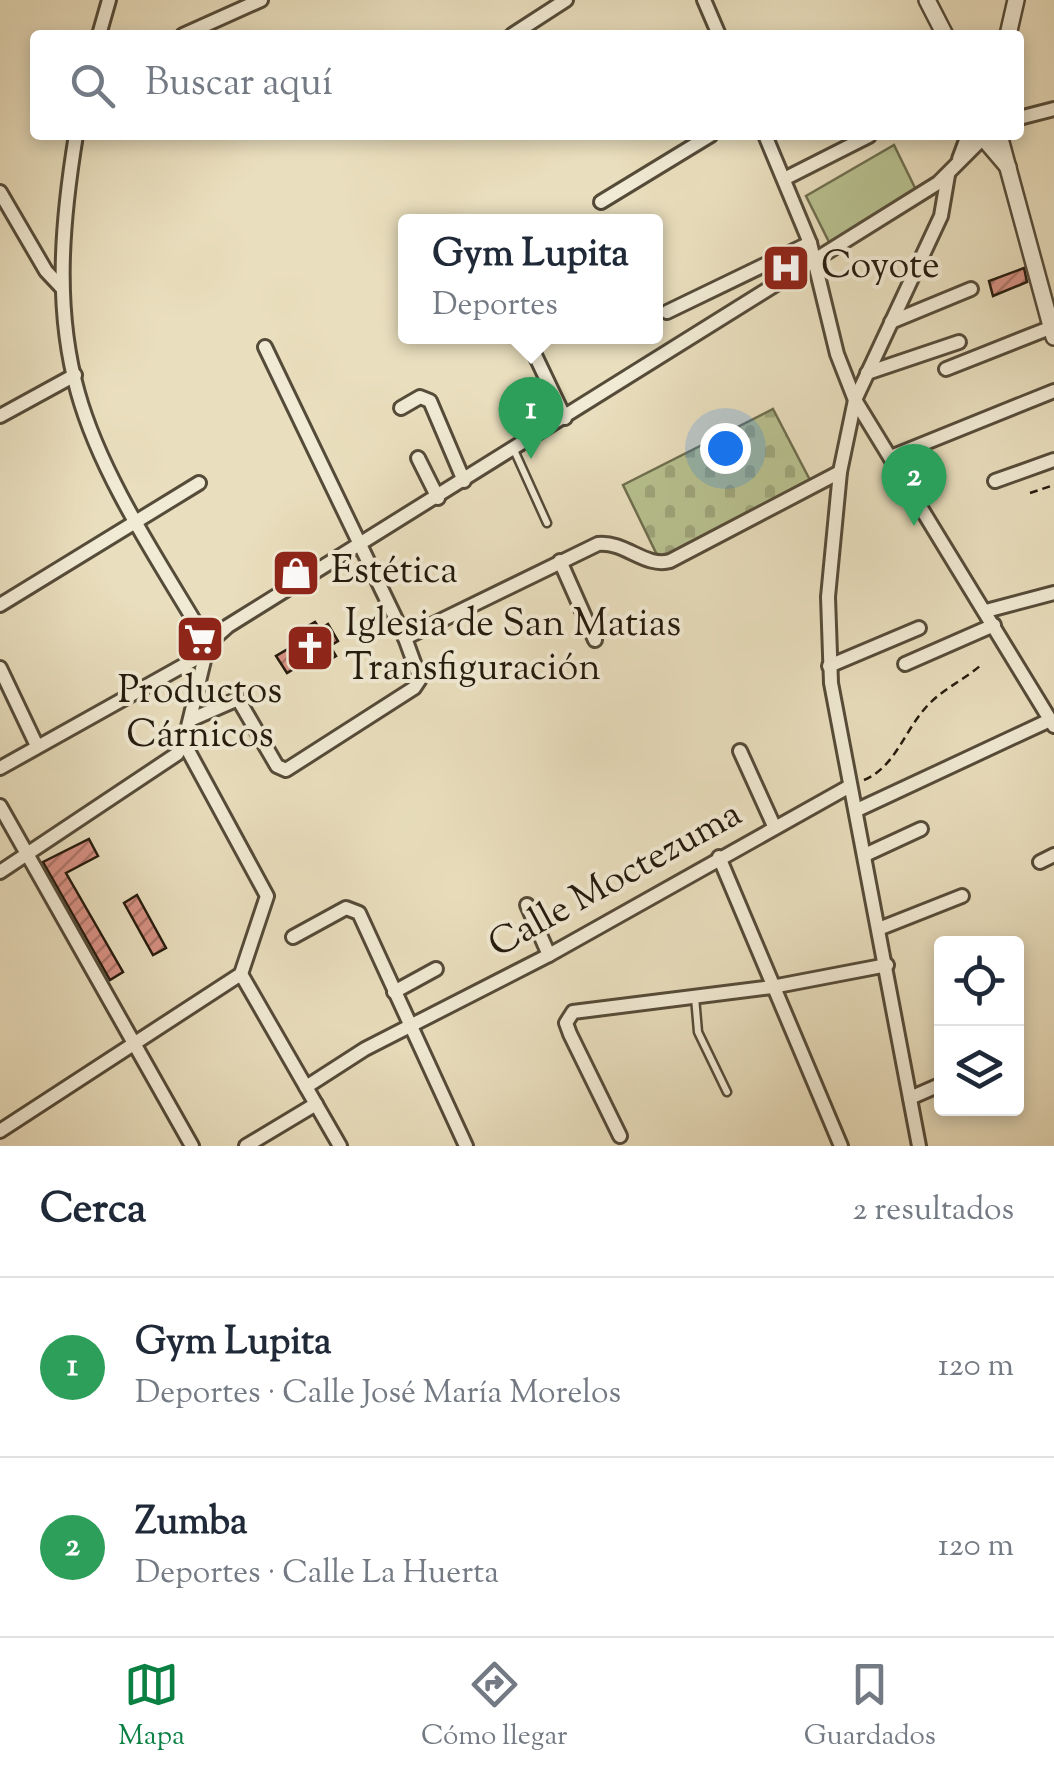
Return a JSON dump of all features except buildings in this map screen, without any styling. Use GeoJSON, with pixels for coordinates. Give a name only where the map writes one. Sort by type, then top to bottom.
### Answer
{"type":"FeatureCollection","features":[{"type":"Feature","properties":{"kind":"street"},"geometry":{"type":"LineString","coordinates":[[100,30],[109,0]]}},
{"type":"Feature","properties":{"kind":"street"},"geometry":{"type":"LineString","coordinates":[[194,30],[261,0]]}},
{"type":"Feature","properties":{"kind":"street"},"geometry":{"type":"LineString","coordinates":[[520,30],[566,0]]}},
{"type":"Feature","properties":{"kind":"street"},"geometry":{"type":"LineString","coordinates":[[704,0],[718,30]]}},
{"type":"Feature","properties":{"kind":"street"},"geometry":{"type":"LineString","coordinates":[[927,0],[942,30]]}},
{"type":"Feature","properties":{"kind":"street"},"geometry":{"type":"LineString","coordinates":[[1009,30],[1016,0]]}},
{"type":"Feature","properties":{"kind":"street"},"geometry":{"type":"LineString","coordinates":[[1024,117],[1054,109]]}},
{"type":"Feature","properties":{"kind":"street"},"geometry":{"type":"LineString","coordinates":[[0,872],[168,762],[184,742],[206,649],[93,432],[75,375],[62,288],[61,243],[75,140]]}},
{"type":"Feature","properties":{"kind":"street"},"geometry":{"type":"LineString","coordinates":[[601,202],[703,140]]}},
{"type":"Feature","properties":{"kind":"street"},"geometry":{"type":"LineString","coordinates":[[767,140],[810,243],[837,354],[855,400],[893,456],[1052,723],[857,810]]}},
{"type":"Feature","properties":{"kind":"street"},"geometry":{"type":"LineString","coordinates":[[784,180],[860,140]]}},
{"type":"Feature","properties":{"kind":"street"},"geometry":{"type":"LineString","coordinates":[[0,768],[206,649],[228,626],[816,262],[952,171],[980,140]]}},
{"type":"Feature","properties":{"kind":"street"},"geometry":{"type":"LineString","coordinates":[[946,369],[1053,332],[1047,287],[1008,167],[986,140]]}},
{"type":"Feature","properties":{"kind":"street"},"geometry":{"type":"LineString","coordinates":[[919,1146],[829,666],[830,570],[840,472],[855,400],[941,216],[952,171]]}},
{"type":"Feature","properties":{"kind":"street"},"geometry":{"type":"LineString","coordinates":[[0,192],[46,271],[62,288]]}},
{"type":"Feature","properties":{"kind":"street"},"geometry":{"type":"LineString","coordinates":[[667,312],[810,243]]}},
{"type":"Feature","properties":{"kind":"street"},"geometry":{"type":"LineString","coordinates":[[891,322],[971,289]]}},
{"type":"Feature","properties":{"kind":"street"},"geometry":{"type":"LineString","coordinates":[[867,372],[959,342]]}},
{"type":"Feature","properties":{"kind":"street"},"geometry":{"type":"LineString","coordinates":[[534,344],[534,353],[566,418]]}},
{"type":"Feature","properties":{"kind":"street"},"geometry":{"type":"LineString","coordinates":[[190,720],[238,699],[277,766],[292,768],[414,688],[420,671],[265,348]]}},
{"type":"Feature","properties":{"kind":"street"},"geometry":{"type":"LineString","coordinates":[[0,416],[75,375]]}},
{"type":"Feature","properties":{"kind":"street"},"geometry":{"type":"LineString","coordinates":[[893,456],[1054,391]]}},
{"type":"Feature","properties":{"kind":"street"},"geometry":{"type":"LineString","coordinates":[[400,408],[420,397],[430,401],[464,482]]}},
{"type":"Feature","properties":{"kind":"street"},"geometry":{"type":"LineString","coordinates":[[418,458],[438,498]]}},
{"type":"Feature","properties":{"kind":"street"},"geometry":{"type":"LineString","coordinates":[[995,481],[1054,460]]}},
{"type":"Feature","properties":{"kind":"street"},"geometry":{"type":"LineString","coordinates":[[405,638],[560,561],[610,542],[652,561],[670,561],[840,472]]}},
{"type":"Feature","properties":{"kind":"street"},"geometry":{"type":"LineString","coordinates":[[0,605],[199,483]]}},
{"type":"Feature","properties":{"kind":"street"},"geometry":{"type":"LineString","coordinates":[[560,561],[595,640]]}},
{"type":"Feature","properties":{"kind":"street"},"geometry":{"type":"LineString","coordinates":[[986,611],[1054,593]]}},
{"type":"Feature","properties":{"kind":"street"},"geometry":{"type":"LineString","coordinates":[[905,664],[994,625]]}},
{"type":"Feature","properties":{"kind":"street"},"geometry":{"type":"LineString","coordinates":[[829,666],[919,628]]}},
{"type":"Feature","properties":{"kind":"street"},"geometry":{"type":"LineString","coordinates":[[0,668],[36,746]]}},
{"type":"Feature","properties":{"kind":"street"},"geometry":{"type":"LineString","coordinates":[[0,1130],[133,1048],[240,974],[267,896],[184,742]]}},
{"type":"Feature","properties":{"kind":"street"},"geometry":{"type":"LineString","coordinates":[[740,751],[774,826]]}},
{"type":"Feature","properties":{"kind":"street","name":"Calle Moctezuma"},"geometry":{"type":"LineString","coordinates":[[306,1087],[411,1026],[550,956],[718,857],[850,786]]}},
{"type":"Feature","properties":{"kind":"street"},"geometry":{"type":"LineString","coordinates":[[0,806],[133,1048],[192,1146]]}},
{"type":"Feature","properties":{"kind":"street"},"geometry":{"type":"LineString","coordinates":[[866,854],[921,829]]}},
{"type":"Feature","properties":{"kind":"street"},"geometry":{"type":"LineString","coordinates":[[1040,862],[1054,856]]}},
{"type":"Feature","properties":{"kind":"street"},"geometry":{"type":"LineString","coordinates":[[718,857],[841,1146]]}},
{"type":"Feature","properties":{"kind":"street"},"geometry":{"type":"LineString","coordinates":[[881,928],[962,896]]}},
{"type":"Feature","properties":{"kind":"street"},"geometry":{"type":"LineString","coordinates":[[527,906],[550,956]]}},
{"type":"Feature","properties":{"kind":"street"},"geometry":{"type":"LineString","coordinates":[[294,937],[346,908],[359,913],[466,1146]]}},
{"type":"Feature","properties":{"kind":"street"},"geometry":{"type":"LineString","coordinates":[[620,1136],[570,1034],[567,1017],[594,1007],[772,987],[888,965]]}},
{"type":"Feature","properties":{"kind":"street"},"geometry":{"type":"LineString","coordinates":[[394,992],[436,969]]}},
{"type":"Feature","properties":{"kind":"street"},"geometry":{"type":"LineString","coordinates":[[240,974],[340,1146]]}},
{"type":"Feature","properties":{"kind":"street"},"geometry":{"type":"LineString","coordinates":[[910,1098],[934,1088]]}},
{"type":"Feature","properties":{"kind":"street"},"geometry":{"type":"LineString","coordinates":[[257,1143],[316,1104]]}},
{"type":"Feature","properties":{"kind":"lane"},"geometry":{"type":"LineString","coordinates":[[514,450],[547,523]]}},
{"type":"Feature","properties":{"kind":"lane"},"geometry":{"type":"LineString","coordinates":[[696,996],[698,1032],[727,1092]]}},
{"type":"Feature","properties":{"kind":"path"},"geometry":{"type":"LineString","coordinates":[[1030,493],[1054,485]]}},
{"type":"Feature","properties":{"kind":"path"},"geometry":{"type":"LineString","coordinates":[[850,786],[884,770],[920,714],[981,666]]}},
{"type":"Feature","properties":{"kind":"green space"},"geometry":{"type":"Polygon","coordinates":[[[894,145],[918,194],[830,244],[806,196],[894,145]]]}},
{"type":"Feature","properties":{"kind":"green space"},"geometry":{"type":"Polygon","coordinates":[[[773,409],[812,484],[660,561],[623,485],[773,409]]]}},
{"type":"Feature","properties":{"kind":"place","name":"Coyote"},"geometry":{"type":"Point","coordinates":[786,268]}},
{"type":"Feature","properties":{"kind":"place","name":"Gym Lupita"},"geometry":{"type":"Point","coordinates":[531,459]}},
{"type":"Feature","properties":{"kind":"place","name":"Zumba"},"geometry":{"type":"Point","coordinates":[914,526]}},
{"type":"Feature","properties":{"kind":"place","name":"Estética"},"geometry":{"type":"Point","coordinates":[296,573]}},
{"type":"Feature","properties":{"kind":"place","name":"Productos Cárnicos"},"geometry":{"type":"Point","coordinates":[200,639]}},
{"type":"Feature","properties":{"kind":"place","name":"Iglesia de San Matias Transfiguración"},"geometry":{"type":"Point","coordinates":[310,648]}}]}
